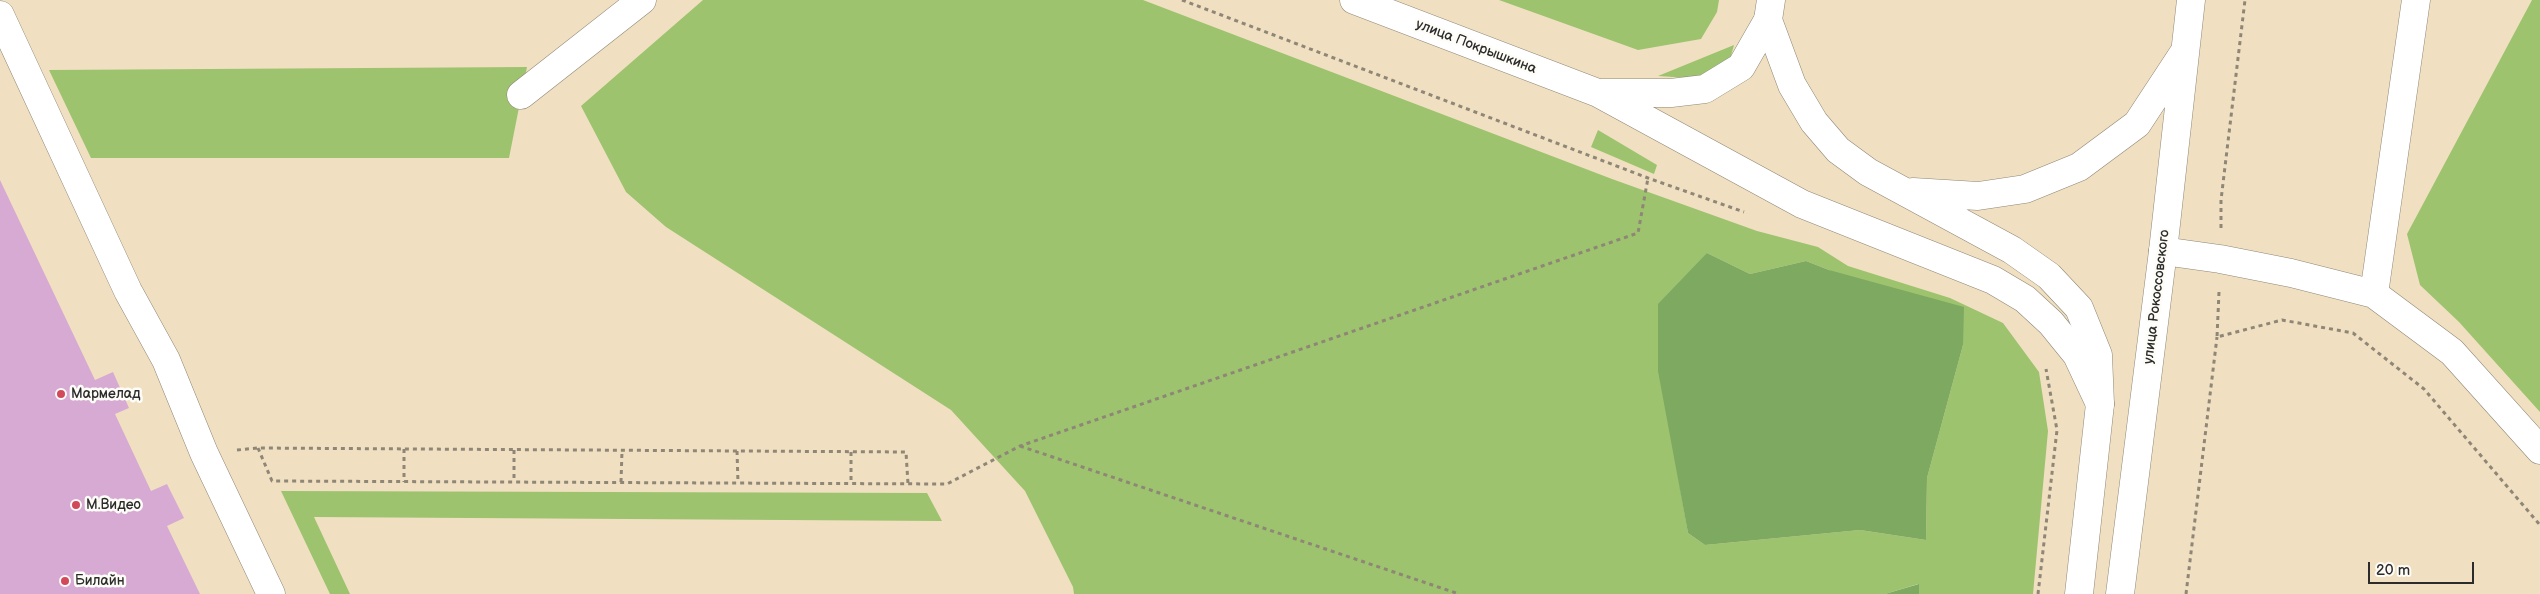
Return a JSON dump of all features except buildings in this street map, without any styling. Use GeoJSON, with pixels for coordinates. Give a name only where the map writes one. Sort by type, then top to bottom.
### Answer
{"type":"FeatureCollection","features":[{"type":"Feature","properties":{"kind":"main road"},"geometry":{"type":"LineString","coordinates":[[521,95],[642,0]]}},
{"type":"Feature","properties":{"kind":"main road","name":"улица Покрышкина"},"geometry":{"type":"LineString","coordinates":[[1354,0],[1598,93]]}},
{"type":"Feature","properties":{"kind":"main road","name":"улица Рокоссовского"},"geometry":{"type":"LineString","coordinates":[[2120,594],[2163,252],[2191,0]]}},
{"type":"Feature","properties":{"kind":"main road"},"geometry":{"type":"LineString","coordinates":[[2374,294],[2416,0]]}},
{"type":"Feature","properties":{"kind":"main road"},"geometry":{"type":"LineString","coordinates":[[1598,93],[1671,93],[1705,89],[1741,67],[1770,10]]}},
{"type":"Feature","properties":{"kind":"main road"},"geometry":{"type":"LineString","coordinates":[[1770,10],[1792,84],[1814,122],[1838,150],[1868,172],[2012,250],[2050,276],[2079,308],[2098,354],[2100,404],[2079,594]]}},
{"type":"Feature","properties":{"kind":"main road"},"geometry":{"type":"LineString","coordinates":[[0,15],[128,291],[166,360],[204,453],[270,594]]}},
{"type":"Feature","properties":{"kind":"main road"},"geometry":{"type":"LineString","coordinates":[[1905,192],[1978,196],[2025,189],[2079,167],[2137,124],[2185,51]]}},
{"type":"Feature","properties":{"kind":"main road"},"geometry":{"type":"LineString","coordinates":[[1598,93],[1802,204],[1993,280],[2025,300],[2051,323],[2076,355],[2100,404]]}},
{"type":"Feature","properties":{"kind":"main road"},"geometry":{"type":"LineString","coordinates":[[2163,252],[2220,259],[2374,294],[2452,352],[2540,450]]}},
{"type":"Feature","properties":{"kind":"path"},"geometry":{"type":"LineString","coordinates":[[1182,0],[1648,178],[1748,213]]}},
{"type":"Feature","properties":{"kind":"path"},"geometry":{"type":"LineString","coordinates":[[2186,594],[2217,337],[2221,200],[2245,0]]}},
{"type":"Feature","properties":{"kind":"path"},"geometry":{"type":"LineString","coordinates":[[258,448],[272,481],[947,484],[1020,446],[1638,233],[1648,178]]}},
{"type":"Feature","properties":{"kind":"path"},"geometry":{"type":"LineString","coordinates":[[2217,337],[2282,320],[2352,333],[2424,389],[2540,525]]}},
{"type":"Feature","properties":{"kind":"path"},"geometry":{"type":"LineString","coordinates":[[2038,594],[2057,430],[2045,365]]}},
{"type":"Feature","properties":{"kind":"path"},"geometry":{"type":"LineString","coordinates":[[1020,446],[1459,594]]}},
{"type":"Feature","properties":{"kind":"path"},"geometry":{"type":"LineString","coordinates":[[204,453],[258,448],[906,452],[908,484]]}},
{"type":"Feature","properties":{"kind":"path"},"geometry":{"type":"LineString","coordinates":[[404,449],[404,482]]}},
{"type":"Feature","properties":{"kind":"path"},"geometry":{"type":"LineString","coordinates":[[514,450],[514,482]]}},
{"type":"Feature","properties":{"kind":"path"},"geometry":{"type":"LineString","coordinates":[[621,482],[622,450]]}},
{"type":"Feature","properties":{"kind":"path"},"geometry":{"type":"LineString","coordinates":[[737,451],[738,483]]}},
{"type":"Feature","properties":{"kind":"path"},"geometry":{"type":"LineString","coordinates":[[851,452],[851,483]]}},
{"type":"Feature","properties":{"kind":"green space"},"geometry":{"type":"Polygon","coordinates":[[[703,0],[1143,0],[1612,179],[1757,231],[1818,247],[1848,266],[1950,298],[2003,323],[2039,372],[2048,431],[2033,594],[1919,594],[1918,584],[1885,594],[1074,594],[1073,587],[1025,491],[951,410],[666,227],[626,192],[581,106],[703,0]],[[1707,253],[1678,476],[1688,533],[1705,545],[1860,530],[1926,540],[1927,478],[1963,345],[1829,270],[1806,261],[1750,274],[1707,253]]]}},
{"type":"Feature","properties":{"kind":"green space"},"geometry":{"type":"Polygon","coordinates":[[[1499,0],[1719,0],[1717,12],[1701,39],[1638,50],[1499,0]]]}},
{"type":"Feature","properties":{"kind":"green space"},"geometry":{"type":"Polygon","coordinates":[[[2532,0],[2540,0],[2540,412],[2459,322],[2420,285],[2407,234],[2532,0]]]}},
{"type":"Feature","properties":{"kind":"green space"},"geometry":{"type":"Polygon","coordinates":[[[1734,45],[1729,63],[1710,73],[1687,78],[1658,76],[1734,45]]]}},
{"type":"Feature","properties":{"kind":"green space"},"geometry":{"type":"Polygon","coordinates":[[[527,67],[509,158],[91,158],[49,70],[527,67]]]}},
{"type":"Feature","properties":{"kind":"green space"},"geometry":{"type":"Polygon","coordinates":[[[1598,130],[1657,165],[1654,174],[1591,147],[1598,130]]]}},
{"type":"Feature","properties":{"kind":"green space"},"geometry":{"type":"Polygon","coordinates":[[[1707,253],[1750,274],[1806,261],[1829,270],[1964,307],[1963,345],[1927,478],[1926,540],[1860,530],[1705,545],[1688,533],[1658,371],[1658,304],[1707,253]]]}},
{"type":"Feature","properties":{"kind":"green space"},"geometry":{"type":"Polygon","coordinates":[[[281,491],[927,493],[942,521],[314,517],[350,594],[330,594],[281,491]]]}},
{"type":"Feature","properties":{"kind":"green space"},"geometry":{"type":"Polygon","coordinates":[[[1919,584],[1919,594],[1885,594],[1919,584]]]}},
{"type":"Feature","properties":{"kind":"place","name":"Мармелад"},"geometry":{"type":"Point","coordinates":[61,394]}},
{"type":"Feature","properties":{"kind":"place","name":"М.Видео"},"geometry":{"type":"Point","coordinates":[76,505]}},
{"type":"Feature","properties":{"kind":"place","name":"Билайн"},"geometry":{"type":"Point","coordinates":[65,581]}}]}
